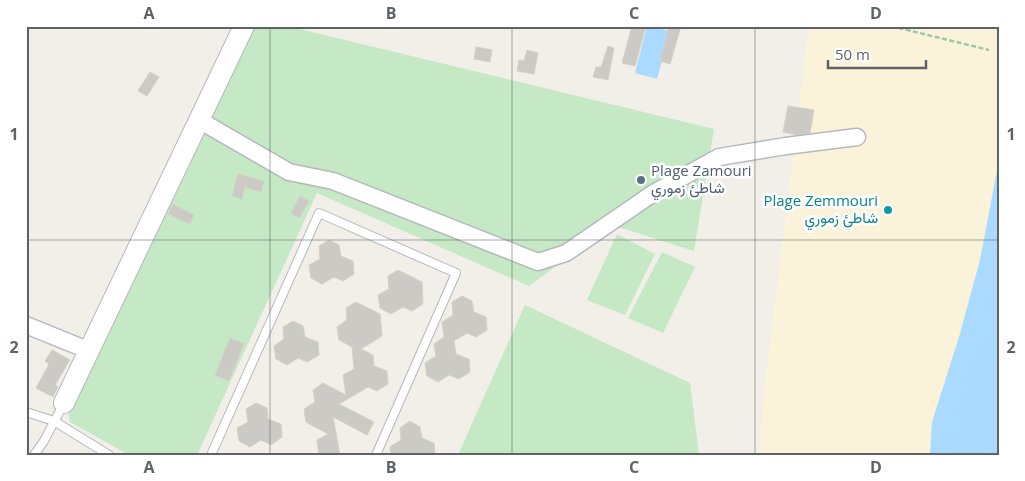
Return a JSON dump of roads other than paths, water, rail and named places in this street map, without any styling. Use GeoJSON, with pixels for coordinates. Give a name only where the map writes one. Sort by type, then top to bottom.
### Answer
{"type":"FeatureCollection","features":[{"type":"Feature","properties":{"kind":"street"},"geometry":{"type":"LineString","coordinates":[[64,403],[244,26]]}},
{"type":"Feature","properties":{"kind":"street"},"geometry":{"type":"LineString","coordinates":[[199,120],[288,172],[333,181],[538,262],[566,253],[652,194],[719,157],[857,137]]}},
{"type":"Feature","properties":{"kind":"street"},"geometry":{"type":"LineString","coordinates":[[26,325],[90,351]]}},
{"type":"Feature","properties":{"kind":"lane"},"geometry":{"type":"LineString","coordinates":[[211,455],[319,212],[456,274],[376,455]]}},
{"type":"Feature","properties":{"kind":"lane"},"geometry":{"type":"LineString","coordinates":[[34,455],[44,441],[64,403]]}},
{"type":"Feature","properties":{"kind":"lane"},"geometry":{"type":"LineString","coordinates":[[26,412],[54,421],[109,455]]}},
{"type":"Feature","properties":{"kind":"water"},"geometry":{"type":"Polygon","coordinates":[[[647,26],[670,31],[657,79],[635,73],[647,26]]]}},
{"type":"Feature","properties":{"kind":"water"},"geometry":{"type":"Polygon","coordinates":[[[999,160],[999,455],[930,455],[932,422],[959,337],[980,260],[999,160]]]}},
{"type":"Feature","properties":{"kind":"place","name":"Plage Zamouri شاطئ زموري"},"geometry":{"type":"Point","coordinates":[641,180]}},
{"type":"Feature","properties":{"kind":"place","name":"Plage Zemmouri شاطئ زموري"},"geometry":{"type":"Point","coordinates":[888,210]}}]}
